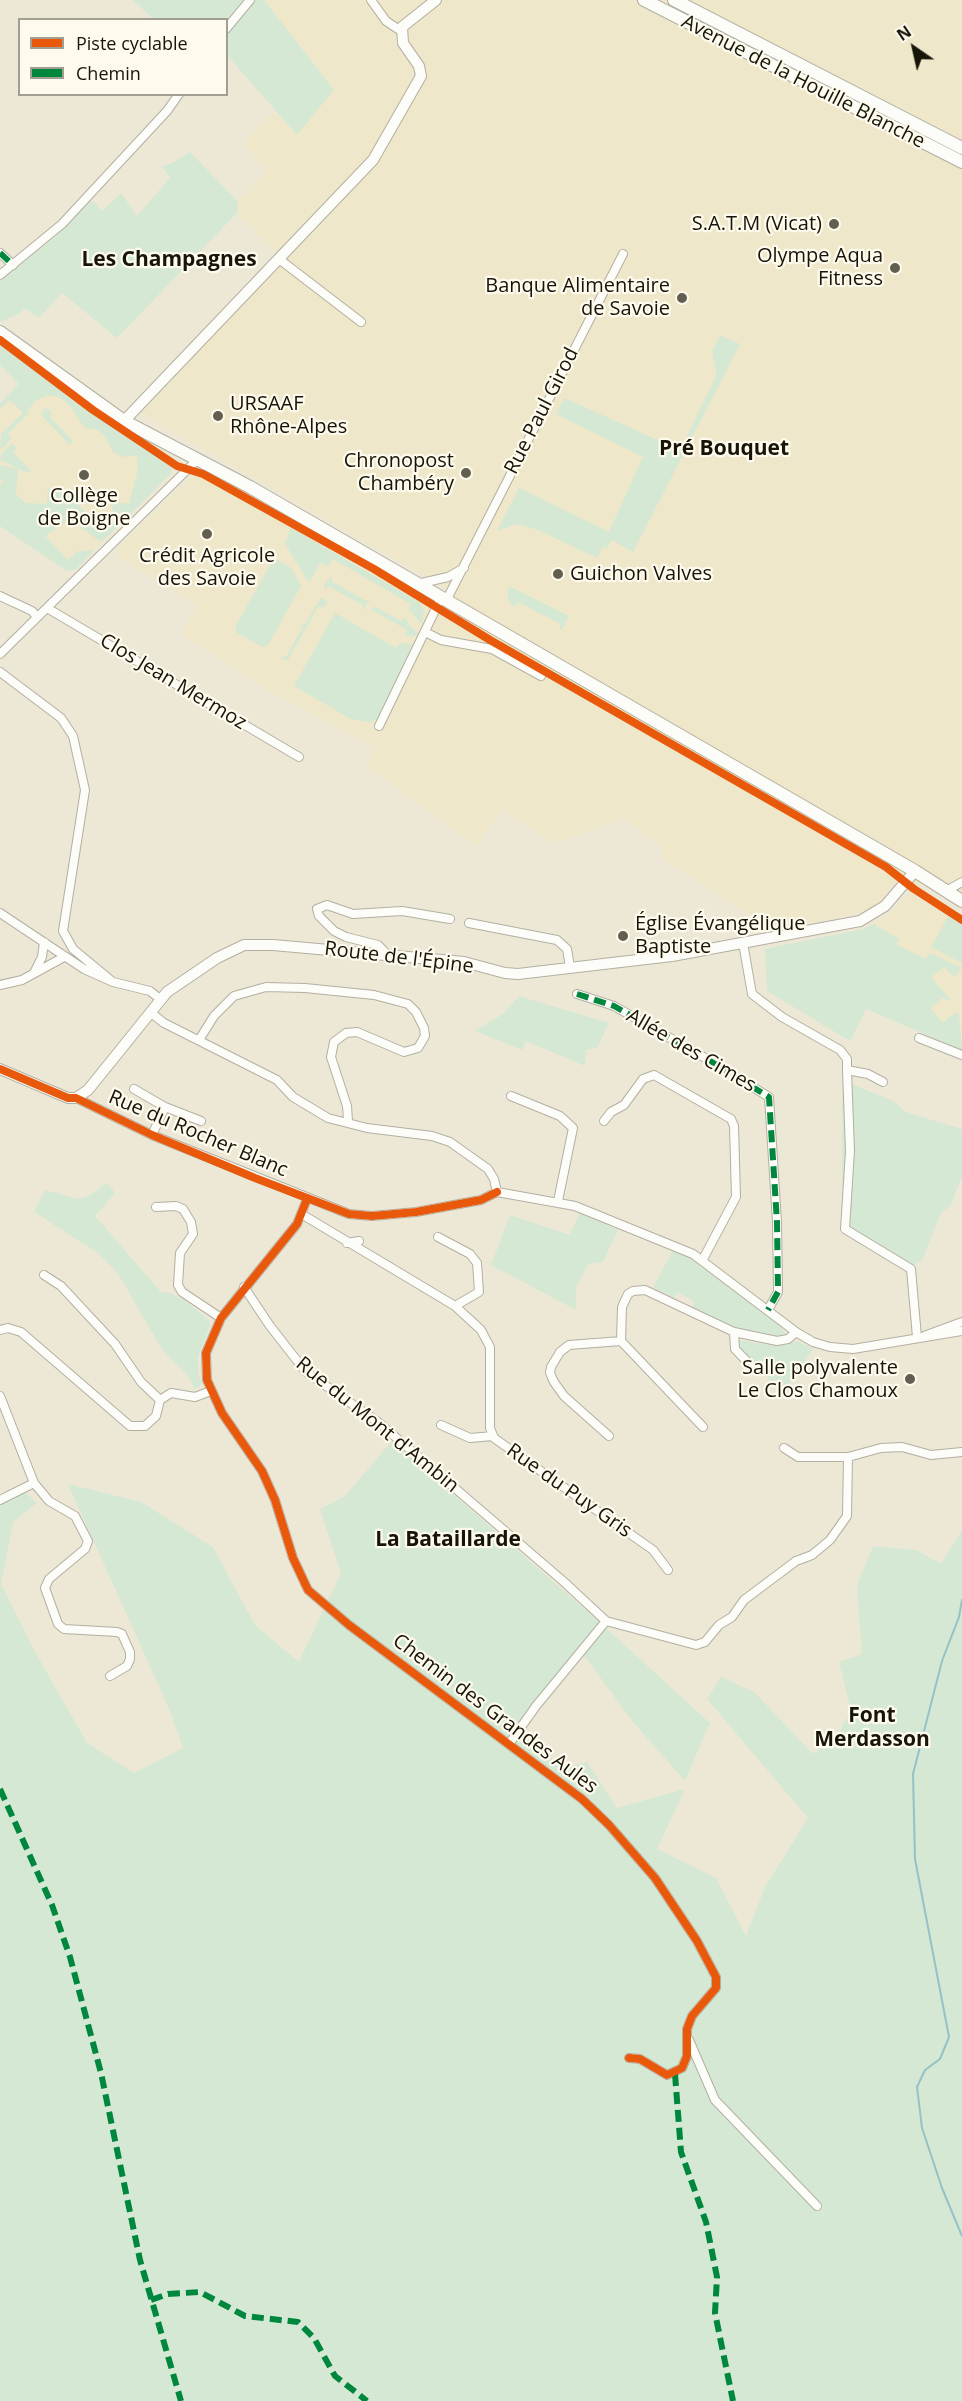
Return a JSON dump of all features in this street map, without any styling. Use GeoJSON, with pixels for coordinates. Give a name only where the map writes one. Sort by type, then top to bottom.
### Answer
{"type":"FeatureCollection","features":[{"type":"Feature","properties":{"kind":"main road","name":"Avenue de la Houille Blanche"},"geometry":{"type":"LineString","coordinates":[[644,0],[962,162]]}},
{"type":"Feature","properties":{"kind":"main road","name":"Avenue de la Houille Blanche"},"geometry":{"type":"LineString","coordinates":[[674,0],[962,148]]}},
{"type":"Feature","properties":{"kind":"main road"},"geometry":{"type":"LineString","coordinates":[[0,332],[124,421],[198,459],[301,517],[915,871],[962,901]]}},
{"type":"Feature","properties":{"kind":"street"},"geometry":{"type":"LineString","coordinates":[[228,27],[250,0]]}},
{"type":"Feature","properties":{"kind":"street"},"geometry":{"type":"LineString","coordinates":[[371,0],[386,21],[401,31]]}},
{"type":"Feature","properties":{"kind":"street"},"geometry":{"type":"LineString","coordinates":[[124,421],[373,160],[416,87],[421,71],[403,43],[401,31],[405,23],[436,0]]}},
{"type":"Feature","properties":{"kind":"street"},"geometry":{"type":"LineString","coordinates":[[0,275],[62,224],[167,111],[178,96]]}},
{"type":"Feature","properties":{"kind":"street"},"geometry":{"type":"LineString","coordinates":[[0,253],[13,265]]}},
{"type":"Feature","properties":{"kind":"street","name":"Rue Paul Girod"},"geometry":{"type":"LineString","coordinates":[[379,726],[425,632],[443,599],[464,568],[524,444],[623,254]]}},
{"type":"Feature","properties":{"kind":"street"},"geometry":{"type":"LineString","coordinates":[[279,259],[361,322]]}},
{"type":"Feature","properties":{"kind":"street"},"geometry":{"type":"LineString","coordinates":[[0,654],[198,459]]}},
{"type":"Feature","properties":{"kind":"street"},"geometry":{"type":"LineString","coordinates":[[417,584],[448,578],[464,568]]}},
{"type":"Feature","properties":{"kind":"street"},"geometry":{"type":"LineString","coordinates":[[0,596],[32,611],[38,617]]}},
{"type":"Feature","properties":{"kind":"street","name":"Clos Jean Mermoz"},"geometry":{"type":"LineString","coordinates":[[47,608],[299,757]]}},
{"type":"Feature","properties":{"kind":"street"},"geometry":{"type":"LineString","coordinates":[[425,632],[441,640],[492,649],[541,676]]}},
{"type":"Feature","properties":{"kind":"street"},"geometry":{"type":"LineString","coordinates":[[0,672],[61,718],[73,736],[85,790],[63,931],[73,949],[112,982]]}},
{"type":"Feature","properties":{"kind":"street","name":"Route de l'Épine"},"geometry":{"type":"LineString","coordinates":[[76,1098],[88,1090],[160,999],[204,966],[232,949],[244,945],[331,949],[464,962],[505,973],[672,956],[868,918],[885,906],[915,871]]}},
{"type":"Feature","properties":{"kind":"street"},"geometry":{"type":"LineString","coordinates":[[946,891],[962,882]]}},
{"type":"Feature","properties":{"kind":"street"},"geometry":{"type":"LineString","coordinates":[[385,956],[384,951],[378,945],[346,937],[334,931],[319,916],[317,909],[327,905],[359,914],[412,909],[450,919]]}},
{"type":"Feature","properties":{"kind":"street"},"geometry":{"type":"LineString","coordinates":[[0,913],[63,957],[112,982],[150,991],[160,999]]}},
{"type":"Feature","properties":{"kind":"street"},"geometry":{"type":"LineString","coordinates":[[469,923],[557,940],[567,949],[570,967]]}},
{"type":"Feature","properties":{"kind":"street"},"geometry":{"type":"LineString","coordinates":[[33,974],[42,957],[44,942]]}},
{"type":"Feature","properties":{"kind":"street"},"geometry":{"type":"LineString","coordinates":[[743,943],[752,994],[782,1017],[840,1050],[847,1059],[850,1151],[845,1229],[911,1269],[920,1337]]}},
{"type":"Feature","properties":{"kind":"street"},"geometry":{"type":"LineString","coordinates":[[0,986],[22,980],[63,957]]}},
{"type":"Feature","properties":{"kind":"street"},"geometry":{"type":"LineString","coordinates":[[199,1040],[214,1016],[234,996],[266,987],[305,988],[374,995],[408,1004],[416,1012],[424,1028],[425,1036],[418,1048],[404,1052],[357,1032],[346,1033],[334,1042],[331,1057],[347,1106],[348,1121]]}},
{"type":"Feature","properties":{"kind":"street","name":"Allée des Cimes"},"geometry":{"type":"LineString","coordinates":[[577,994],[614,1006],[717,1064],[769,1097],[777,1222],[778,1292],[768,1310]]}},
{"type":"Feature","properties":{"kind":"street"},"geometry":{"type":"LineString","coordinates":[[150,1012],[164,1023],[277,1080],[293,1097],[328,1118],[348,1121],[367,1128],[432,1136],[450,1142],[488,1169],[495,1179],[497,1192],[558,1201],[703,1259],[796,1332],[813,1342],[830,1347],[853,1348],[962,1331]]}},
{"type":"Feature","properties":{"kind":"street"},"geometry":{"type":"LineString","coordinates":[[919,1038],[962,1055]]}},
{"type":"Feature","properties":{"kind":"street"},"geometry":{"type":"LineString","coordinates":[[0,1069],[68,1098],[76,1098]]}},
{"type":"Feature","properties":{"kind":"street"},"geometry":{"type":"LineString","coordinates":[[848,1070],[868,1074],[883,1082]]}},
{"type":"Feature","properties":{"kind":"street"},"geometry":{"type":"LineString","coordinates":[[604,1121],[611,1112],[624,1105],[643,1079],[654,1075],[731,1119],[734,1126],[736,1197],[703,1259]]}},
{"type":"Feature","properties":{"kind":"street"},"geometry":{"type":"LineString","coordinates":[[134,1089],[165,1107],[201,1121]]}},
{"type":"Feature","properties":{"kind":"street"},"geometry":{"type":"LineString","coordinates":[[511,1096],[560,1116],[573,1128],[574,1134],[561,1179],[558,1201]]}},
{"type":"Feature","properties":{"kind":"street","name":"Rue du Rocher Blanc"},"geometry":{"type":"LineString","coordinates":[[76,1098],[152,1135],[340,1212],[372,1216],[465,1203],[497,1192]]}},
{"type":"Feature","properties":{"kind":"street"},"geometry":{"type":"LineString","coordinates":[[152,1135],[165,1107]]}},
{"type":"Feature","properties":{"kind":"street"},"geometry":{"type":"LineString","coordinates":[[303,1215],[307,1199]]}},
{"type":"Feature","properties":{"kind":"street"},"geometry":{"type":"LineString","coordinates":[[156,1207],[176,1206],[183,1209],[191,1222],[193,1234],[180,1253],[178,1285],[182,1292],[222,1318]]}},
{"type":"Feature","properties":{"kind":"street","name":"Rue du Puy Gris"},"geometry":{"type":"LineString","coordinates":[[303,1215],[455,1306],[481,1330],[489,1342],[490,1428],[498,1443],[653,1550],[668,1570]]}},
{"type":"Feature","properties":{"kind":"street","name":"Chemin des Grandes Aules"},"geometry":{"type":"LineString","coordinates":[[303,1215],[244,1287],[222,1318],[211,1339],[205,1362],[211,1391],[222,1413],[262,1471],[275,1500],[293,1558],[308,1590],[349,1625],[582,1798],[655,1878],[697,1941],[716,1977],[716,1988],[692,2016],[687,2035],[687,2056],[682,2068],[675,2074],[667,2075],[640,2059],[629,2058]]}},
{"type":"Feature","properties":{"kind":"street"},"geometry":{"type":"LineString","coordinates":[[438,1237],[470,1254],[477,1263],[479,1292],[455,1306]]}},
{"type":"Feature","properties":{"kind":"street"},"geometry":{"type":"LineString","coordinates":[[347,1243],[359,1241]]}},
{"type":"Feature","properties":{"kind":"street"},"geometry":{"type":"LineString","coordinates":[[44,1275],[61,1286],[115,1344],[141,1382],[160,1400]]}},
{"type":"Feature","properties":{"kind":"street","name":"Rue du Mont d'Ambin"},"geometry":{"type":"LineString","coordinates":[[244,1287],[270,1326],[306,1372],[378,1422],[563,1581],[606,1621]]}},
{"type":"Feature","properties":{"kind":"street"},"geometry":{"type":"LineString","coordinates":[[703,1427],[621,1341],[625,1299],[638,1289],[653,1293],[734,1332],[777,1341],[788,1339],[796,1332]]}},
{"type":"Feature","properties":{"kind":"street"},"geometry":{"type":"LineString","coordinates":[[920,1337],[962,1322]]}},
{"type":"Feature","properties":{"kind":"street"},"geometry":{"type":"LineString","coordinates":[[0,1330],[8,1328],[21,1332],[130,1426],[145,1426],[156,1416],[160,1400],[171,1393],[195,1397],[211,1391]]}},
{"type":"Feature","properties":{"kind":"street"},"geometry":{"type":"LineString","coordinates":[[734,1332],[735,1349],[754,1369]]}},
{"type":"Feature","properties":{"kind":"street"},"geometry":{"type":"LineString","coordinates":[[609,1436],[564,1396],[550,1373],[555,1359],[569,1345],[621,1341]]}},
{"type":"Feature","properties":{"kind":"street"},"geometry":{"type":"LineString","coordinates":[[0,1396],[3,1409],[34,1483],[49,1501],[75,1516],[88,1541],[85,1549],[49,1579],[45,1588],[58,1624],[64,1629],[122,1634],[130,1652],[130,1659],[127,1666],[110,1676]]}},
{"type":"Feature","properties":{"kind":"street"},"geometry":{"type":"LineString","coordinates":[[441,1425],[463,1437],[477,1439],[493,1436]]}},
{"type":"Feature","properties":{"kind":"street"},"geometry":{"type":"LineString","coordinates":[[784,1448],[798,1457],[848,1457],[881,1448],[902,1447],[931,1455],[962,1452]]}},
{"type":"Feature","properties":{"kind":"street"},"geometry":{"type":"LineString","coordinates":[[508,1744],[606,1621],[696,1645],[705,1642],[719,1625],[732,1617],[744,1600],[796,1561],[812,1555],[830,1540],[847,1516],[848,1457]]}},
{"type":"Feature","properties":{"kind":"street"},"geometry":{"type":"LineString","coordinates":[[0,1500],[34,1483]]}},
{"type":"Feature","properties":{"kind":"street"},"geometry":{"type":"LineString","coordinates":[[687,2035],[715,2100],[817,2206]]}},
{"type":"Feature","properties":{"kind":"shaded area"},"geometry":{"type":"Polygon","coordinates":[[[264,0],[962,0],[962,892],[897,880],[881,901],[864,912],[764,933],[759,921],[663,859],[660,845],[623,819],[554,843],[502,810],[477,846],[366,766],[375,748],[276,695],[181,634],[198,605],[120,558],[117,552],[119,547],[194,475],[200,475],[441,614],[452,592],[141,413],[284,261],[237,213],[238,202],[267,170],[243,143],[273,111],[297,134],[334,90],[264,0]]]}},
{"type":"Feature","properties":{"kind":"shaded area","name":"Collège de Boigne"},"geometry":{"type":"Polygon","coordinates":[[[36,376],[172,467],[171,473],[75,570],[67,571],[0,526],[0,409],[36,376]]]}},
{"type":"Feature","properties":{"kind":"shaded area"},"geometry":{"type":"Polygon","coordinates":[[[910,892],[948,917],[962,923],[962,1050],[866,1009],[850,1041],[767,991],[765,949],[863,929],[891,912],[910,892]]]}},
{"type":"Feature","properties":{"kind":"green space"},"geometry":{"type":"Polygon","coordinates":[[[133,0],[264,0],[334,90],[297,135],[228,56],[228,18],[152,18],[133,0]]]}},
{"type":"Feature","properties":{"kind":"green space"},"geometry":{"type":"Polygon","coordinates":[[[190,152],[238,202],[237,213],[117,338],[62,293],[39,318],[25,308],[19,314],[0,322],[0,280],[54,238],[89,202],[93,201],[102,211],[121,193],[137,216],[170,178],[162,166],[171,164],[190,152]]]}},
{"type":"Feature","properties":{"kind":"green space"},"geometry":{"type":"Polygon","coordinates":[[[720,335],[740,344],[633,552],[612,540],[607,548],[603,546],[597,558],[538,530],[517,524],[497,531],[519,488],[609,532],[643,457],[556,414],[564,398],[680,450],[717,375],[712,351],[720,335]]]}},
{"type":"Feature","properties":{"kind":"green space"},"geometry":{"type":"Polygon","coordinates":[[[0,345],[38,368],[68,397],[172,467],[171,473],[127,518],[113,512],[112,508],[115,502],[129,504],[138,470],[137,455],[124,457],[114,453],[104,435],[96,429],[85,428],[70,406],[59,397],[49,395],[36,400],[28,410],[29,413],[8,434],[11,439],[0,450],[1,434],[23,413],[10,400],[0,409],[0,403],[19,384],[0,365],[0,345]]]}},
{"type":"Feature","properties":{"kind":"green space"},"geometry":{"type":"Polygon","coordinates":[[[46,408],[51,411],[50,417],[73,441],[70,445],[42,416],[46,408]]]}},
{"type":"Feature","properties":{"kind":"green space"},"geometry":{"type":"Polygon","coordinates":[[[12,443],[17,448],[13,452],[31,471],[29,473],[0,460],[2,453],[12,443]]]}},
{"type":"Feature","properties":{"kind":"green space"},"geometry":{"type":"Polygon","coordinates":[[[0,465],[19,469],[16,495],[26,503],[47,504],[48,488],[53,493],[60,486],[88,515],[94,514],[120,525],[101,542],[69,519],[45,536],[68,560],[78,551],[95,550],[75,570],[67,571],[0,526],[0,485],[3,482],[0,479],[0,465]]]}},
{"type":"Feature","properties":{"kind":"green space"},"geometry":{"type":"Polygon","coordinates":[[[291,528],[419,602],[424,612],[422,624],[408,609],[411,604],[333,559],[328,566],[320,563],[310,581],[307,580],[285,543],[291,528]]]}},
{"type":"Feature","properties":{"kind":"green space"},"geometry":{"type":"Polygon","coordinates":[[[278,560],[291,568],[301,586],[268,645],[263,647],[237,633],[235,627],[272,562],[278,560]]]}},
{"type":"Feature","properties":{"kind":"green space"},"geometry":{"type":"Polygon","coordinates":[[[332,575],[331,581],[366,601],[369,599],[363,611],[363,605],[328,586],[325,590],[324,585],[332,575]]]}},
{"type":"Feature","properties":{"kind":"green space"},"geometry":{"type":"Polygon","coordinates":[[[509,586],[569,616],[562,629],[559,630],[561,624],[518,602],[515,607],[512,606],[507,596],[509,586]]]}},
{"type":"Feature","properties":{"kind":"green space"},"geometry":{"type":"Polygon","coordinates":[[[321,598],[327,601],[325,607],[318,607],[287,661],[280,657],[286,657],[303,627],[299,625],[305,624],[321,598]]]}},
{"type":"Feature","properties":{"kind":"green space"},"geometry":{"type":"Polygon","coordinates":[[[374,606],[401,621],[405,617],[409,625],[418,633],[416,636],[404,636],[407,630],[372,610],[374,606]]]}},
{"type":"Feature","properties":{"kind":"green space"},"geometry":{"type":"Polygon","coordinates":[[[335,613],[396,648],[400,643],[412,644],[384,712],[376,720],[369,722],[351,719],[294,686],[335,613]]]}},
{"type":"Feature","properties":{"kind":"green space"},"geometry":{"type":"Polygon","coordinates":[[[948,917],[962,923],[962,963],[931,947],[948,917]]]}},
{"type":"Feature","properties":{"kind":"green space"},"geometry":{"type":"Polygon","coordinates":[[[874,924],[899,939],[897,945],[926,959],[929,954],[932,954],[962,968],[954,977],[944,967],[931,977],[950,999],[947,1001],[943,997],[930,1008],[943,1023],[956,1012],[959,1015],[962,1050],[866,1009],[850,1041],[767,991],[765,949],[863,929],[874,924]]]}},
{"type":"Feature","properties":{"kind":"green space"},"geometry":{"type":"Polygon","coordinates":[[[519,996],[609,1023],[597,1048],[586,1050],[585,1066],[526,1041],[522,1050],[475,1031],[503,1014],[519,996]]]}},
{"type":"Feature","properties":{"kind":"green space"},"geometry":{"type":"Polygon","coordinates":[[[842,1080],[893,1101],[906,1112],[962,1129],[962,1176],[950,1207],[941,1212],[923,1259],[907,1269],[842,1231],[842,1080]]]}},
{"type":"Feature","properties":{"kind":"green space"},"geometry":{"type":"Polygon","coordinates":[[[108,1184],[115,1193],[95,1216],[161,1292],[170,1293],[184,1300],[209,1320],[210,1326],[198,1357],[198,1374],[202,1383],[199,1388],[194,1388],[188,1376],[163,1351],[120,1277],[111,1266],[98,1253],[34,1212],[45,1190],[78,1199],[89,1196],[108,1184]]]}},
{"type":"Feature","properties":{"kind":"green space"},"geometry":{"type":"Polygon","coordinates":[[[580,1212],[618,1230],[603,1262],[588,1264],[576,1288],[576,1310],[491,1265],[510,1215],[570,1235],[580,1212]]]}},
{"type":"Feature","properties":{"kind":"green space"},"geometry":{"type":"Polygon","coordinates":[[[673,1250],[696,1261],[779,1324],[786,1335],[779,1336],[735,1328],[692,1308],[695,1302],[677,1292],[674,1298],[653,1288],[673,1250]]]}},
{"type":"Feature","properties":{"kind":"green space"},"geometry":{"type":"Polygon","coordinates":[[[739,1340],[776,1346],[797,1341],[813,1349],[788,1386],[778,1389],[740,1349],[739,1340]]]}},
{"type":"Feature","properties":{"kind":"green space"},"geometry":{"type":"Polygon","coordinates":[[[392,1441],[596,1619],[710,1723],[685,1781],[634,1723],[579,1649],[524,1713],[517,1738],[566,1767],[587,1762],[617,1808],[685,1789],[657,1849],[716,1878],[746,1936],[765,1887],[808,1818],[707,1699],[721,1677],[754,1692],[813,1754],[836,1737],[851,1711],[839,1662],[862,1654],[857,1586],[873,1546],[916,1550],[941,1564],[962,1530],[962,2401],[0,2401],[0,1504],[25,1492],[37,1503],[13,1522],[1,1584],[35,1652],[87,1743],[134,1773],[183,1748],[170,1711],[68,1484],[141,1502],[213,1547],[255,1625],[299,1662],[341,1573],[320,1509],[345,1496],[392,1441]]]}},
{"type":"Feature","properties":{"kind":"waterway"},"geometry":{"type":"LineString","coordinates":[[962,1600],[959,1617],[942,1661],[913,1774],[915,1859],[949,2037],[940,2059],[925,2070],[917,2087],[922,2128],[942,2188],[962,2236]]}},
{"type":"Feature","properties":{"kind":"marked path"},"geometry":{"type":"LineString","coordinates":[[0,253],[13,265]]}},
{"type":"Feature","properties":{"kind":"marked path"},"geometry":{"type":"LineString","coordinates":[[577,994],[614,1006],[769,1097],[777,1222],[778,1292],[768,1310]]}},
{"type":"Feature","properties":{"kind":"marked path"},"geometry":{"type":"LineString","coordinates":[[0,1789],[52,1905],[70,1957],[101,2073],[140,2260],[181,2401]]}},
{"type":"Feature","properties":{"kind":"marked path"},"geometry":{"type":"LineString","coordinates":[[675,2074],[681,2152],[706,2222],[717,2277],[715,2313],[733,2401]]}},
{"type":"Feature","properties":{"kind":"marked path"},"geometry":{"type":"LineString","coordinates":[[151,2300],[168,2294],[200,2292],[245,2316],[298,2322],[314,2338],[335,2376],[367,2401]]}},
{"type":"Feature","properties":{"kind":"cycle path"},"geometry":{"type":"LineString","coordinates":[[0,340],[93,410],[177,466],[203,474],[374,569],[490,640],[886,867],[914,889],[962,920]]}},
{"type":"Feature","properties":{"kind":"cycle path"},"geometry":{"type":"LineString","coordinates":[[0,1069],[68,1098],[76,1098],[152,1135],[255,1178],[349,1214],[372,1216],[416,1212],[481,1200],[497,1192]]}},
{"type":"Feature","properties":{"kind":"cycle path"},"geometry":{"type":"LineString","coordinates":[[307,1199],[297,1224],[221,1318],[206,1353],[207,1380],[222,1413],[262,1471],[275,1500],[293,1558],[308,1590],[349,1625],[582,1799],[609,1825],[655,1878],[697,1941],[716,1977],[716,1988],[692,2016],[687,2029],[687,2056],[682,2068],[667,2075],[640,2059],[629,2058]]}},
{"type":"Feature","properties":{"kind":"place","name":"S.A.T.M (Vicat)"},"geometry":{"type":"Point","coordinates":[834,224]}},
{"type":"Feature","properties":{"kind":"place","name":"Olympe Aqua Fitness"},"geometry":{"type":"Point","coordinates":[895,268]}},
{"type":"Feature","properties":{"kind":"place","name":"Banque Alimentaire de Savoie"},"geometry":{"type":"Point","coordinates":[682,298]}},
{"type":"Feature","properties":{"kind":"place","name":"URSAAF Rhône-Alpes"},"geometry":{"type":"Point","coordinates":[218,416]}},
{"type":"Feature","properties":{"kind":"place","name":"Chronopost Chambéry"},"geometry":{"type":"Point","coordinates":[466,473]}},
{"type":"Feature","properties":{"kind":"place","name":"Collège de Boigne"},"geometry":{"type":"Point","coordinates":[84,475]}},
{"type":"Feature","properties":{"kind":"place","name":"Crédit Agricole des Savoie"},"geometry":{"type":"Point","coordinates":[207,534]}},
{"type":"Feature","properties":{"kind":"place","name":"Guichon Valves"},"geometry":{"type":"Point","coordinates":[558,574]}},
{"type":"Feature","properties":{"kind":"place","name":"Église Évangélique Baptiste"},"geometry":{"type":"Point","coordinates":[623,936]}},
{"type":"Feature","properties":{"kind":"place","name":"Salle polyvalente Le Clos Chamoux"},"geometry":{"type":"Point","coordinates":[910,1379]}},
{"type":"Feature","properties":{"kind":"district","name":"Les Champagnes"},"geometry":{"type":"Point","coordinates":[169,260]}},
{"type":"Feature","properties":{"kind":"district","name":"Pré Bouquet"},"geometry":{"type":"Point","coordinates":[724,449]}},
{"type":"Feature","properties":{"kind":"district","name":"La Bataillarde"},"geometry":{"type":"Point","coordinates":[448,1540]}},
{"type":"Feature","properties":{"kind":"district","name":"Font Merdasson"},"geometry":{"type":"Point","coordinates":[872,1728]}}]}
